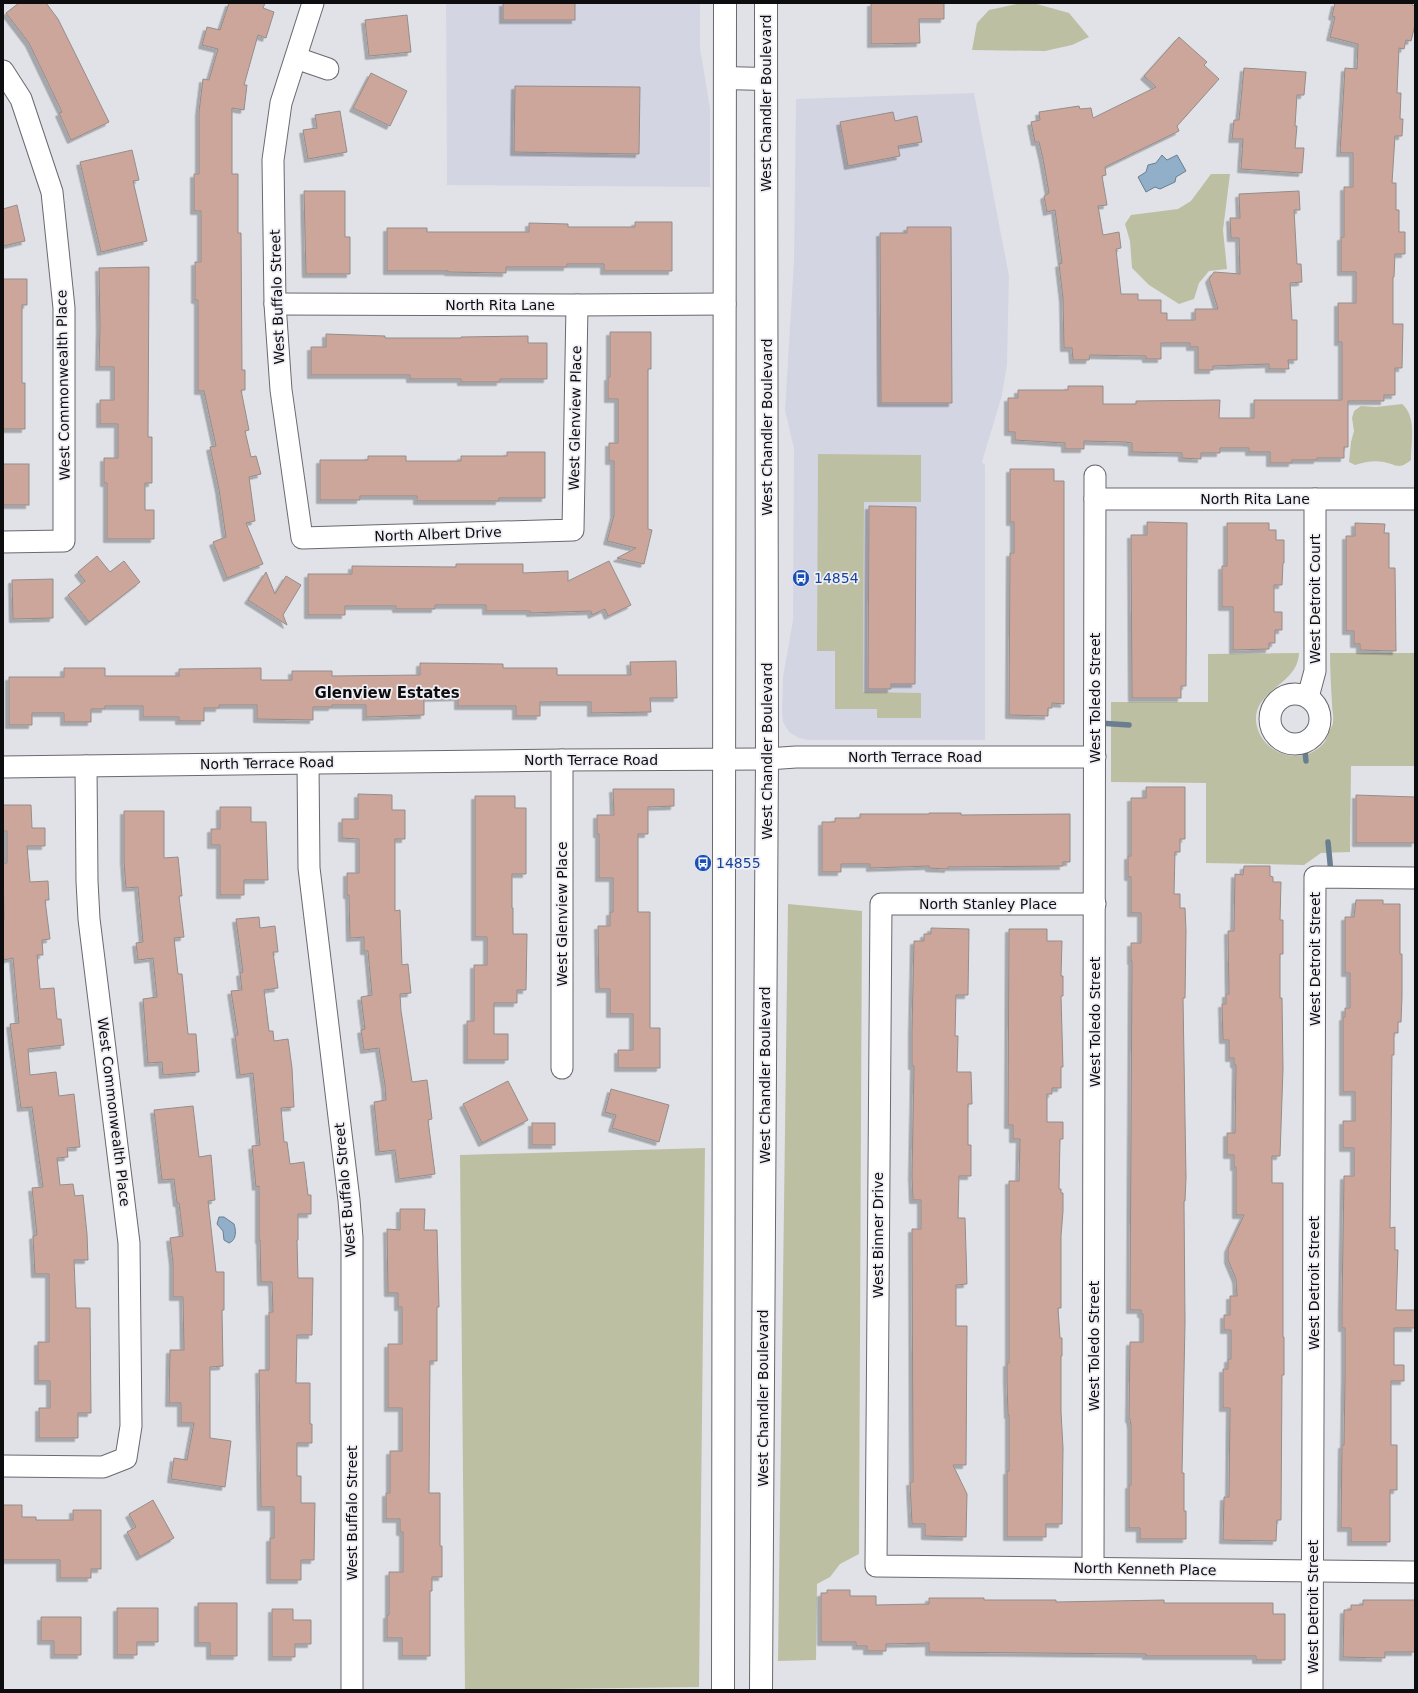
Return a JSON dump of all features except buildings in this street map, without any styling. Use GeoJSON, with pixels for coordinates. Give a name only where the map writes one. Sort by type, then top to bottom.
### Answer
{"type":"FeatureCollection","features":[{"type":"Feature","properties":{"kind":"main road"},"geometry":{"type":"LineString","coordinates":[[723,1690],[725,3]]}},
{"type":"Feature","properties":{"kind":"main road","name":"West Chandler Boulevard"},"geometry":{"type":"LineString","coordinates":[[761,1690],[767,759],[766,3]]}},
{"type":"Feature","properties":{"kind":"main road"},"geometry":{"type":"LineString","coordinates":[[725,78],[766,79]]}},
{"type":"Feature","properties":{"kind":"street","name":"West Buffalo Street"},"geometry":{"type":"LineString","coordinates":[[302,538],[281,390],[275,304],[273,160],[281,103],[313,3]]}},
{"type":"Feature","properties":{"kind":"street"},"geometry":{"type":"LineString","coordinates":[[296,58],[328,69]]}},
{"type":"Feature","properties":{"kind":"street","name":"West Commonwealth Place"},"geometry":{"type":"LineString","coordinates":[[3,71],[20,99],[52,192],[64,308],[64,541],[3,542]]}},
{"type":"Feature","properties":{"kind":"street","name":"North Rita Lane"},"geometry":{"type":"LineString","coordinates":[[275,304],[725,304]]}},
{"type":"Feature","properties":{"kind":"street","name":"West Glenview Place"},"geometry":{"type":"LineString","coordinates":[[573,530],[577,305]]}},
{"type":"Feature","properties":{"kind":"street","name":"West Toledo Street"},"geometry":{"type":"LineString","coordinates":[[1093,1568],[1095,476]]}},
{"type":"Feature","properties":{"kind":"street","name":"North Rita Lane"},"geometry":{"type":"LineString","coordinates":[[1095,499],[1415,499]]}},
{"type":"Feature","properties":{"kind":"street","name":"West Detroit Court"},"geometry":{"type":"LineString","coordinates":[[1308,697],[1315,671],[1315,499]]}},
{"type":"Feature","properties":{"kind":"street","name":"North Albert Drive"},"geometry":{"type":"LineString","coordinates":[[302,538],[573,530]]}},
{"type":"Feature","properties":{"kind":"street","name":"North Terrace Road"},"geometry":{"type":"LineString","coordinates":[[3,768],[562,760],[767,759],[796,757],[1095,757]]}},
{"type":"Feature","properties":{"kind":"street","name":"West Glenview Place"},"geometry":{"type":"LineString","coordinates":[[562,760],[562,1068]]}},
{"type":"Feature","properties":{"kind":"street","name":"West Buffalo Street"},"geometry":{"type":"LineString","coordinates":[[308,763],[309,868],[347,1184],[352,1238],[352,1690]]}},
{"type":"Feature","properties":{"kind":"street","name":"West Commonwealth Place"},"geometry":{"type":"LineString","coordinates":[[3,1466],[103,1467],[126,1458],[131,1426],[129,1243],[89,920],[87,881],[86,766]]}},
{"type":"Feature","properties":{"kind":"street","name":"West Detroit Street"},"geometry":{"type":"LineString","coordinates":[[1312,1690],[1314,1571],[1315,877],[1415,878]]}},
{"type":"Feature","properties":{"kind":"street","name":"North Stanley Place"},"geometry":{"type":"LineString","coordinates":[[881,904],[1095,904]]}},
{"type":"Feature","properties":{"kind":"street","name":"West Binner Drive"},"geometry":{"type":"LineString","coordinates":[[876,1566],[881,904]]}},
{"type":"Feature","properties":{"kind":"street","name":"North Kenneth Place"},"geometry":{"type":"LineString","coordinates":[[876,1566],[1415,1572]]}},
{"type":"Feature","properties":{"kind":"shaded area"},"geometry":{"type":"Polygon","coordinates":[[[446,3],[700,3],[700,48],[710,108],[710,187],[447,185],[446,3]]]}},
{"type":"Feature","properties":{"kind":"shaded area"},"geometry":{"type":"Polygon","coordinates":[[[974,93],[1009,276],[1007,364],[1002,395],[982,462],[985,465],[985,740],[808,740],[799,738],[789,732],[783,722],[782,709],[783,677],[793,620],[794,449],[785,410],[794,261],[796,99],[974,93]]]}},
{"type":"Feature","properties":{"kind":"green space"},"geometry":{"type":"Polygon","coordinates":[[[1021,3],[1033,3],[1069,13],[1089,37],[1072,45],[1045,51],[972,50],[977,23],[989,10],[1021,3]]]}},
{"type":"Feature","properties":{"kind":"green space"},"geometry":{"type":"Polygon","coordinates":[[[1211,174],[1230,174],[1223,230],[1227,269],[1209,271],[1199,283],[1194,299],[1179,304],[1149,285],[1132,268],[1130,241],[1125,224],[1131,215],[1178,209],[1191,201],[1211,174]]]}},
{"type":"Feature","properties":{"kind":"green space"},"geometry":{"type":"Polygon","coordinates":[[[1402,404],[1410,415],[1412,430],[1411,460],[1401,466],[1380,461],[1355,465],[1349,462],[1351,442],[1354,431],[1352,418],[1354,411],[1361,406],[1376,407],[1402,404]]]}},
{"type":"Feature","properties":{"kind":"green space"},"geometry":{"type":"Polygon","coordinates":[[[818,454],[921,455],[921,502],[864,502],[863,692],[921,693],[921,718],[877,718],[877,709],[835,709],[835,651],[817,651],[818,454]]]}},
{"type":"Feature","properties":{"kind":"green space"},"geometry":{"type":"Polygon","coordinates":[[[1299,653],[1297,664],[1292,673],[1268,694],[1257,710],[1256,721],[1259,732],[1273,749],[1282,754],[1293,756],[1304,755],[1314,751],[1324,743],[1327,738],[1333,720],[1330,653],[1415,653],[1415,766],[1351,766],[1350,852],[1321,853],[1304,865],[1206,863],[1206,783],[1111,782],[1111,702],[1208,702],[1208,654],[1299,653]]]}},
{"type":"Feature","properties":{"kind":"green space"},"geometry":{"type":"Polygon","coordinates":[[[788,904],[862,911],[859,1554],[840,1564],[830,1577],[817,1584],[816,1660],[778,1661],[788,904]]]}},
{"type":"Feature","properties":{"kind":"green space"},"geometry":{"type":"Polygon","coordinates":[[[705,1148],[699,1687],[465,1690],[460,1155],[705,1148]]]}},
{"type":"Feature","properties":{"kind":"water"},"geometry":{"type":"Polygon","coordinates":[[[1162,155],[1167,160],[1177,155],[1186,171],[1176,177],[1175,182],[1160,189],[1155,187],[1146,192],[1138,177],[1146,172],[1148,165],[1156,163],[1162,155]]]}},
{"type":"Feature","properties":{"kind":"water"},"geometry":{"type":"Polygon","coordinates":[[[219,1217],[224,1217],[234,1224],[235,1237],[232,1242],[229,1243],[224,1240],[223,1231],[217,1224],[219,1217]]]}},
{"type":"Feature","properties":{"kind":"waterway"},"geometry":{"type":"LineString","coordinates":[[1099,723],[1129,725]]}},
{"type":"Feature","properties":{"kind":"waterway"},"geometry":{"type":"LineString","coordinates":[[1304,742],[1306,761]]}},
{"type":"Feature","properties":{"kind":"waterway"},"geometry":{"type":"LineString","coordinates":[[1328,842],[1331,873]]}},
{"type":"Feature","properties":{"kind":"place","name":"14854"},"geometry":{"type":"Point","coordinates":[801,578]}},
{"type":"Feature","properties":{"kind":"place","name":"14855"},"geometry":{"type":"Point","coordinates":[703,863]}},
{"type":"Feature","properties":{"kind":"district","name":"Glenview Estates"},"geometry":{"type":"Point","coordinates":[387,693]}}]}
